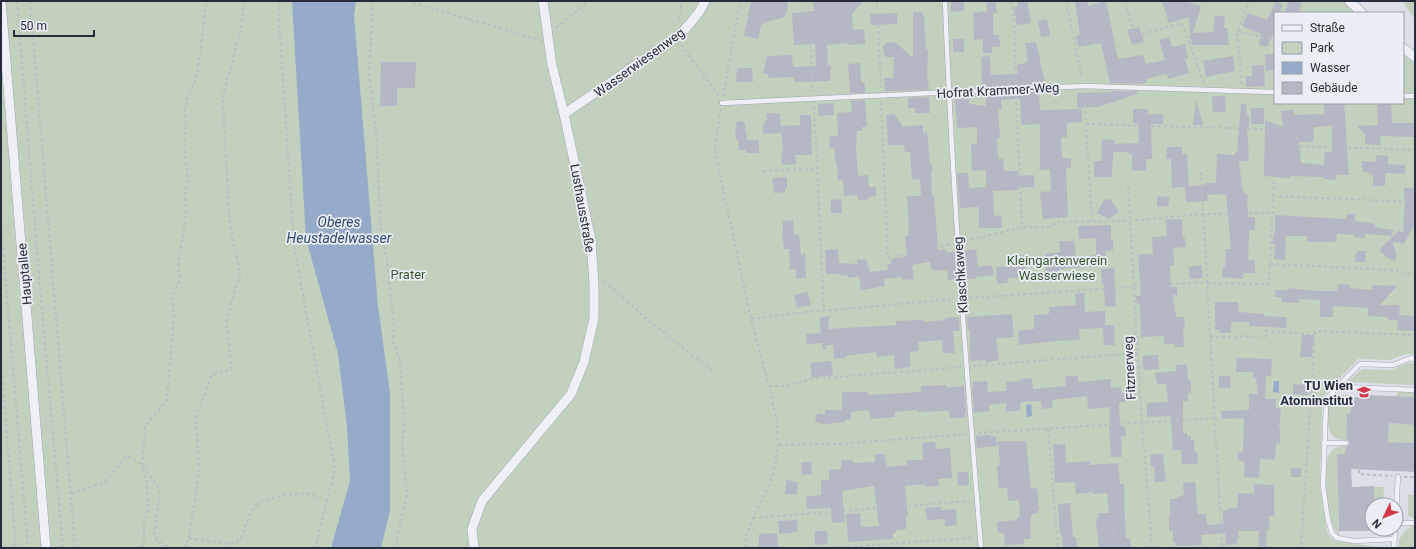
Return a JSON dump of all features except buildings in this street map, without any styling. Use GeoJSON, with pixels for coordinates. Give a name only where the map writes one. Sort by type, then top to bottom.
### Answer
{"type":"FeatureCollection","features":[{"type":"Feature","properties":{"kind":"street","name":"Hauptallee"},"geometry":{"type":"LineString","coordinates":[[1,1],[46,548]]}},
{"type":"Feature","properties":{"kind":"street","name":"Lusthausstraße"},"geometry":{"type":"LineString","coordinates":[[474,548],[472,529],[482,501],[571,394],[584,362],[594,318],[591,240],[552,65],[544,1]]}},
{"type":"Feature","properties":{"kind":"street","name":"Wasserwiesenweg"},"geometry":{"type":"LineString","coordinates":[[564,114],[677,37],[687,27],[705,1]]}},
{"type":"Feature","properties":{"kind":"street"},"geometry":{"type":"LineString","coordinates":[[1349,1],[1361,12]]}},
{"type":"Feature","properties":{"kind":"street"},"geometry":{"type":"LineString","coordinates":[[1404,49],[1415,57]]}},
{"type":"Feature","properties":{"kind":"lane","name":"Klaschkaweg"},"geometry":{"type":"LineString","coordinates":[[945,1],[958,243],[980,548]]}},
{"type":"Feature","properties":{"kind":"lane","name":"Hofrat Krammer-Weg"},"geometry":{"type":"LineString","coordinates":[[722,101],[814,99],[1084,86],[1274,92]]}},
{"type":"Feature","properties":{"kind":"lane"},"geometry":{"type":"LineString","coordinates":[[1404,96],[1415,96]]}},
{"type":"Feature","properties":{"kind":"lane"},"geometry":{"type":"LineString","coordinates":[[1394,548],[1395,539],[1354,542],[1337,538],[1332,533],[1323,486],[1326,404],[1328,398],[1335,389],[1360,364],[1393,364],[1412,358],[1415,359]]}},
{"type":"Feature","properties":{"kind":"lane"},"geometry":{"type":"LineString","coordinates":[[1335,389],[1346,387],[1415,390]]}},
{"type":"Feature","properties":{"kind":"lane"},"geometry":{"type":"LineString","coordinates":[[1324,443],[1346,443]]}},
{"type":"Feature","properties":{"kind":"lane"},"geometry":{"type":"LineString","coordinates":[[1397,497],[1398,477]]}},
{"type":"Feature","properties":{"kind":"lane"},"geometry":{"type":"LineString","coordinates":[[1404,523],[1415,523]]}},
{"type":"Feature","properties":{"kind":"path"},"geometry":{"type":"LineString","coordinates":[[17,1],[63,548]]}},
{"type":"Feature","properties":{"kind":"path"},"geometry":{"type":"LineString","coordinates":[[30,1],[75,548]]}},
{"type":"Feature","properties":{"kind":"path"},"geometry":{"type":"LineString","coordinates":[[142,548],[144,544],[144,523],[148,509],[147,485],[142,465],[144,458],[145,426],[167,400],[174,315],[172,296],[180,280],[178,265],[186,211],[185,195],[188,178],[184,143],[186,126],[185,111],[188,95],[196,78],[206,1]]}},
{"type":"Feature","properties":{"kind":"path"},"geometry":{"type":"LineString","coordinates":[[184,548],[189,538],[200,474],[196,416],[212,375],[232,369],[226,320],[240,275],[230,223],[223,97],[241,28],[244,1]]}},
{"type":"Feature","properties":{"kind":"path"},"geometry":{"type":"LineString","coordinates":[[280,1],[279,19],[294,246],[334,469],[315,548]]}},
{"type":"Feature","properties":{"kind":"path"},"geometry":{"type":"LineString","coordinates":[[373,1],[369,75],[376,131],[381,236],[387,259],[394,328],[393,342],[400,360],[404,423],[402,443],[407,494],[395,548]]}},
{"type":"Feature","properties":{"kind":"path"},"geometry":{"type":"LineString","coordinates":[[407,1],[548,38],[589,1]]}},
{"type":"Feature","properties":{"kind":"path"},"geometry":{"type":"LineString","coordinates":[[682,1],[677,37],[678,42],[722,101]]}},
{"type":"Feature","properties":{"kind":"path"},"geometry":{"type":"LineString","coordinates":[[740,1],[715,145],[717,161],[751,319],[777,422],[778,445],[773,476],[746,535],[745,548]]}},
{"type":"Feature","properties":{"kind":"path"},"geometry":{"type":"LineString","coordinates":[[766,24],[770,1]]}},
{"type":"Feature","properties":{"kind":"path"},"geometry":{"type":"LineString","coordinates":[[808,1],[824,311]]}},
{"type":"Feature","properties":{"kind":"path"},"geometry":{"type":"LineString","coordinates":[[877,1],[888,258],[1022,227],[1051,227],[1056,222],[1130,221],[1203,214],[1272,213]]}},
{"type":"Feature","properties":{"kind":"path"},"geometry":{"type":"LineString","coordinates":[[1011,1],[1014,19],[1022,227]]}},
{"type":"Feature","properties":{"kind":"path"},"geometry":{"type":"LineString","coordinates":[[1066,1],[1084,86],[1092,221]]}},
{"type":"Feature","properties":{"kind":"path"},"geometry":{"type":"LineString","coordinates":[[1125,1],[1134,30],[1138,35],[1182,23],[1207,90]]}},
{"type":"Feature","properties":{"kind":"path"},"geometry":{"type":"LineString","coordinates":[[1241,91],[1240,59],[1237,34],[1249,1]]}},
{"type":"Feature","properties":{"kind":"path"},"geometry":{"type":"LineString","coordinates":[[1238,31],[1274,40]]}},
{"type":"Feature","properties":{"kind":"path"},"geometry":{"type":"LineString","coordinates":[[1086,124],[1296,130],[1298,146],[1415,150]]}},
{"type":"Feature","properties":{"kind":"path"},"geometry":{"type":"LineString","coordinates":[[763,171],[816,169]]}},
{"type":"Feature","properties":{"kind":"path"},"geometry":{"type":"LineString","coordinates":[[1201,172],[1222,548]]}},
{"type":"Feature","properties":{"kind":"path"},"geometry":{"type":"LineString","coordinates":[[1134,286],[1207,282],[1269,284],[1274,179]]}},
{"type":"Feature","properties":{"kind":"path","name":"Fitznerweg"},"geometry":{"type":"LineString","coordinates":[[1128,186],[1142,422],[1152,548]]}},
{"type":"Feature","properties":{"kind":"path"},"geometry":{"type":"LineString","coordinates":[[1273,196],[1415,202]]}},
{"type":"Feature","properties":{"kind":"path"},"geometry":{"type":"LineString","coordinates":[[1,224],[28,548]]}},
{"type":"Feature","properties":{"kind":"path"},"geometry":{"type":"LineString","coordinates":[[1270,264],[1395,270],[1415,276]]}},
{"type":"Feature","properties":{"kind":"path"},"geometry":{"type":"LineString","coordinates":[[593,271],[648,320],[714,372]]}},
{"type":"Feature","properties":{"kind":"path"},"geometry":{"type":"LineString","coordinates":[[751,319],[797,313]]}},
{"type":"Feature","properties":{"kind":"path"},"geometry":{"type":"LineString","coordinates":[[1210,336],[1266,336],[1266,331],[1315,334]]}},
{"type":"Feature","properties":{"kind":"path"},"geometry":{"type":"LineString","coordinates":[[1301,548],[1315,331],[1415,336]]}},
{"type":"Feature","properties":{"kind":"path"},"geometry":{"type":"LineString","coordinates":[[1,358],[16,548]]}},
{"type":"Feature","properties":{"kind":"path"},"geometry":{"type":"LineString","coordinates":[[769,386],[787,386],[811,379]]}},
{"type":"Feature","properties":{"kind":"path"},"geometry":{"type":"LineString","coordinates":[[778,445],[838,444],[1215,418]]}},
{"type":"Feature","properties":{"kind":"path"},"geometry":{"type":"LineString","coordinates":[[1048,429],[1058,548]]}},
{"type":"Feature","properties":{"kind":"path"},"geometry":{"type":"LineString","coordinates":[[71,493],[104,482],[127,455],[142,465],[160,490],[154,536],[158,542],[171,548]]}},
{"type":"Feature","properties":{"kind":"path"},"geometry":{"type":"LineString","coordinates":[[1359,458],[1359,474],[1398,477]]}},
{"type":"Feature","properties":{"kind":"path"},"geometry":{"type":"LineString","coordinates":[[189,538],[229,544],[240,540],[251,512],[259,502],[283,495],[306,493],[327,500]]}},
{"type":"Feature","properties":{"kind":"path"},"geometry":{"type":"LineString","coordinates":[[753,518],[977,501]]}},
{"type":"Feature","properties":{"kind":"path"},"geometry":{"type":"LineString","coordinates":[[1112,522],[1115,548]]}},
{"type":"Feature","properties":{"kind":"path"},"geometry":{"type":"LineString","coordinates":[[830,548],[980,537]]}},
{"type":"Feature","properties":{"kind":"green space"},"geometry":{"type":"Polygon","coordinates":[[[1,1],[1343,1],[1355,12],[1274,12],[1274,104],[1404,104],[1404,56],[1415,63],[1415,354],[1406,354],[1390,360],[1358,359],[1327,392],[1323,398],[1322,405],[1320,487],[1327,531],[1330,537],[1335,541],[1385,548],[1,548],[1,1]]]}},
{"type":"Feature","properties":{"kind":"green space"},"geometry":{"type":"Polygon","coordinates":[[[1402,1],[1415,1],[1415,19],[1402,1]]]}},
{"type":"Feature","properties":{"kind":"green space"},"geometry":{"type":"Polygon","coordinates":[[[1408,363],[1415,363],[1415,385],[1347,382],[1363,369],[1391,370],[1408,363]]]}},
{"type":"Feature","properties":{"kind":"green space"},"geometry":{"type":"Polygon","coordinates":[[[1397,392],[1415,392],[1415,397],[1396,396],[1397,392]]]}},
{"type":"Feature","properties":{"kind":"green space"},"geometry":{"type":"Polygon","coordinates":[[[1339,395],[1351,395],[1350,414],[1347,414],[1346,441],[1335,438],[1331,434],[1327,422],[1330,403],[1339,395]]]}},
{"type":"Feature","properties":{"kind":"green space"},"geometry":{"type":"Polygon","coordinates":[[[1389,423],[1415,425],[1415,443],[1388,442],[1389,423]]]}},
{"type":"Feature","properties":{"kind":"green space"},"geometry":{"type":"Polygon","coordinates":[[[1346,446],[1346,449],[1350,450],[1350,454],[1337,454],[1339,535],[1331,521],[1327,496],[1326,470],[1330,453],[1333,449],[1346,446]]]}},
{"type":"Feature","properties":{"kind":"green space"},"geometry":{"type":"Polygon","coordinates":[[[1374,487],[1384,487],[1383,497],[1374,497],[1374,487]]]}},
{"type":"Feature","properties":{"kind":"green space"},"geometry":{"type":"Polygon","coordinates":[[[1408,495],[1415,495],[1415,519],[1408,515],[1408,495]]]}},
{"type":"Feature","properties":{"kind":"green space"},"geometry":{"type":"Polygon","coordinates":[[[1412,526],[1415,526],[1415,548],[1398,548],[1399,541],[1401,537],[1404,537],[1404,532],[1412,526]]]}},
{"type":"Feature","properties":{"kind":"water","name":"Oberes Heustadelwasser"},"geometry":{"type":"Polygon","coordinates":[[[292,1],[356,1],[354,15],[378,306],[390,393],[390,511],[381,548],[331,548],[350,481],[347,427],[338,354],[306,239],[292,1]]]}},
{"type":"Feature","properties":{"kind":"water"},"geometry":{"type":"Polygon","coordinates":[[[1274,381],[1279,381],[1279,393],[1273,392],[1274,381]]]}},
{"type":"Feature","properties":{"kind":"water"},"geometry":{"type":"Polygon","coordinates":[[[1031,404],[1032,416],[1027,417],[1026,405],[1031,404]]]}},
{"type":"Feature","properties":{"kind":"place","name":"TU Wien Atominstitut"},"geometry":{"type":"Point","coordinates":[1364,392]}},
{"type":"Feature","properties":{"kind":"park label","name":"Kleingartenverein Wasserwiese"},"geometry":{"type":"Point","coordinates":[1057,268]}},
{"type":"Feature","properties":{"kind":"park label","name":"Prater"},"geometry":{"type":"Point","coordinates":[408,274]}}]}
